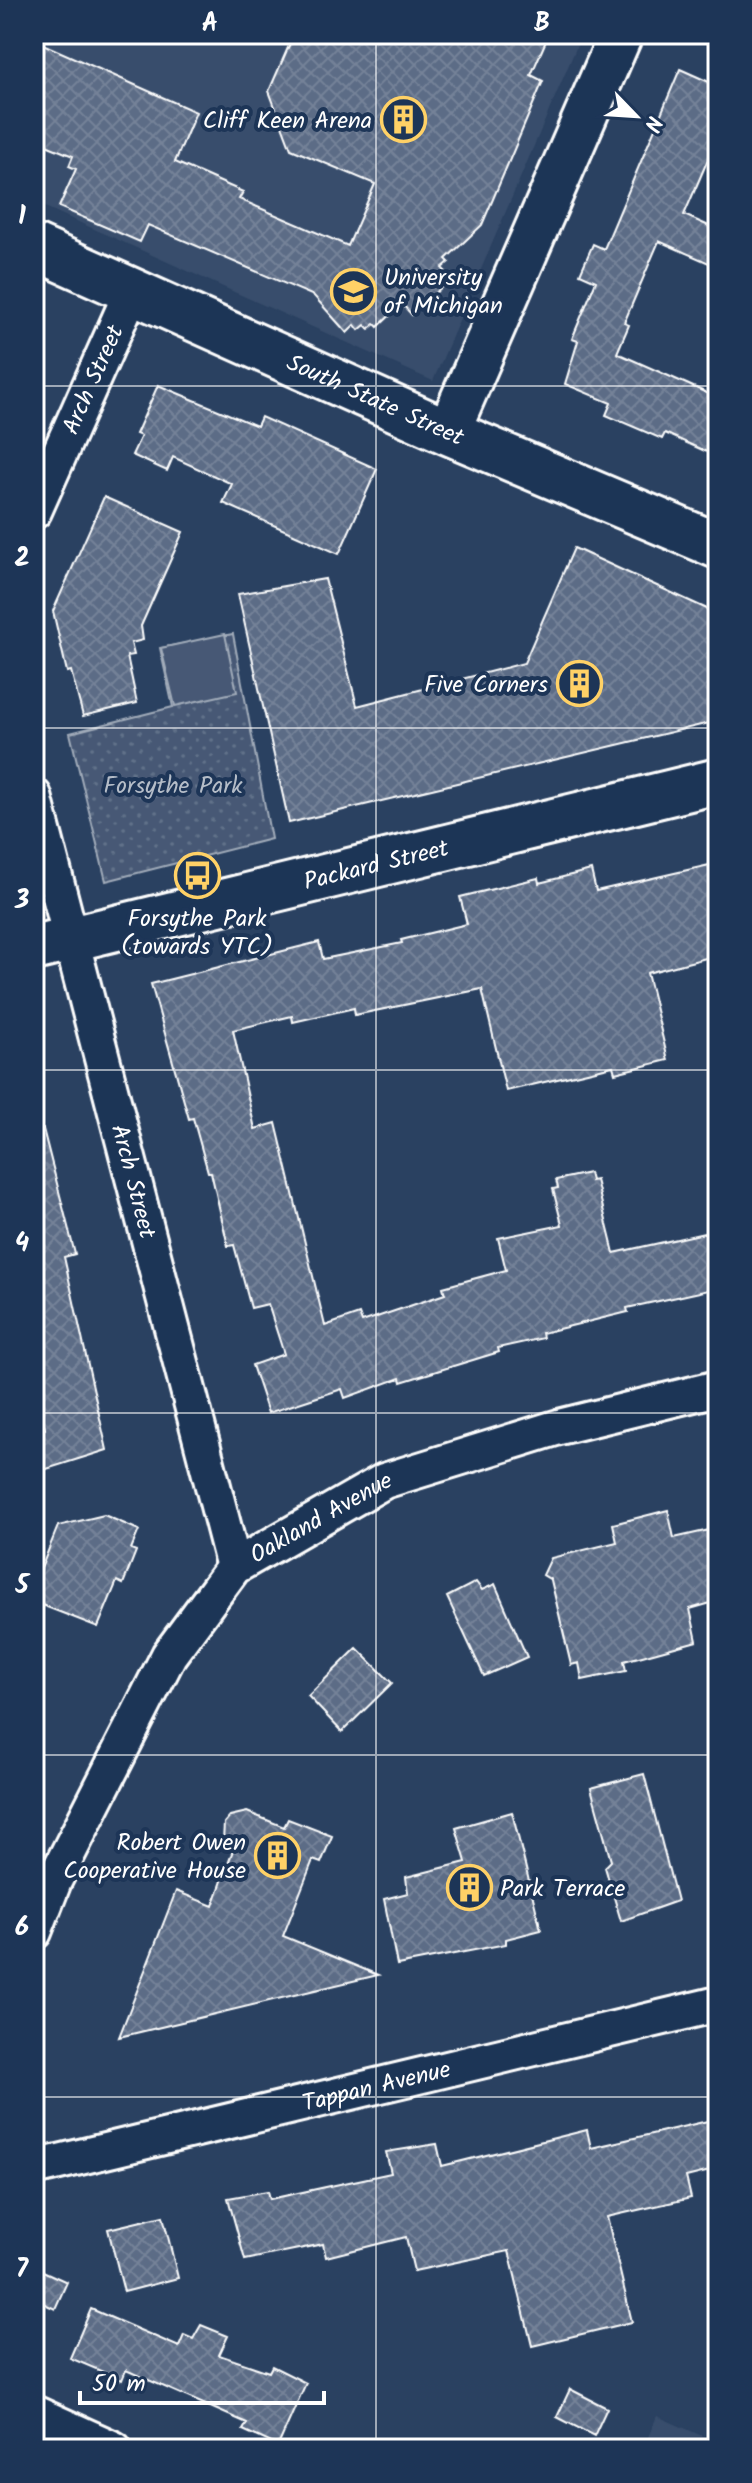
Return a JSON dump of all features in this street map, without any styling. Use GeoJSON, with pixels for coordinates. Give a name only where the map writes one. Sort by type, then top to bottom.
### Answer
{"type":"FeatureCollection","features":[{"type":"Feature","properties":{"kind":"main road","name":"South State Street"},"geometry":{"type":"LineString","coordinates":[[34,247],[448,432],[718,546]]}},
{"type":"Feature","properties":{"kind":"main road","name":"Packard Street"},"geometry":{"type":"LineString","coordinates":[[52,943],[718,781]]}},
{"type":"Feature","properties":{"kind":"street"},"geometry":{"type":"LineString","coordinates":[[448,432],[621,34]]}},
{"type":"Feature","properties":{"kind":"street","name":"Arch Street"},"geometry":{"type":"LineString","coordinates":[[34,511],[132,291]]}},
{"type":"Feature","properties":{"kind":"street","name":"Arch Street"},"geometry":{"type":"LineString","coordinates":[[34,796],[52,943],[234,1567]]}},
{"type":"Feature","properties":{"kind":"street","name":"Oakland Avenue"},"geometry":{"type":"LineString","coordinates":[[34,1932],[54,1881],[169,1655],[234,1567],[384,1481],[559,1427],[718,1388]]}},
{"type":"Feature","properties":{"kind":"street","name":"Tappan Avenue"},"geometry":{"type":"LineString","coordinates":[[34,2168],[718,2004]]}},
{"type":"Feature","properties":{"kind":"street"},"geometry":{"type":"LineString","coordinates":[[34,2413],[114,2449]]}},
{"type":"Feature","properties":{"kind":"shaded area","name":"University of Michigan"},"geometry":{"type":"Polygon","coordinates":[[[34,34],[582,34],[433,381],[34,202],[34,34]]]}},
{"type":"Feature","properties":{"kind":"shaded area"},"geometry":{"type":"Polygon","coordinates":[[[657,2416],[718,2443],[718,2449],[643,2449],[657,2416]]]}},
{"type":"Feature","properties":{"kind":"green space"},"geometry":{"type":"Polygon","coordinates":[[[225,634],[237,692],[175,706],[161,648],[225,634]]]}},
{"type":"Feature","properties":{"kind":"green space","name":"Forsythe Park"},"geometry":{"type":"Polygon","coordinates":[[[233,634],[271,839],[106,881],[70,733],[173,707],[160,648],[233,634]]]}},
{"type":"Feature","properties":{"kind":"building","name":"University of Michigan"},"geometry":{"type":"Polygon","coordinates":[[[294,34],[549,34],[531,75],[543,81],[482,225],[446,259],[449,262],[442,268],[447,273],[442,278],[446,283],[412,315],[402,304],[378,327],[375,324],[369,329],[365,325],[359,330],[355,325],[347,333],[314,296],[148,225],[140,242],[59,207],[76,169],[69,166],[73,156],[34,140],[34,40],[196,112],[175,162],[243,192],[239,199],[348,246],[375,184],[291,149],[269,91],[294,34]]]}},
{"type":"Feature","properties":{"kind":"building"},"geometry":{"type":"Polygon","coordinates":[[[680,69],[718,86],[718,136],[684,215],[718,230],[718,267],[659,241],[624,323],[629,325],[617,353],[718,398],[718,457],[665,433],[662,439],[606,415],[611,403],[565,384],[578,341],[572,339],[596,281],[580,274],[593,244],[604,249],[680,69]]]}},
{"type":"Feature","properties":{"kind":"building"},"geometry":{"type":"Polygon","coordinates":[[[158,385],[257,426],[261,417],[377,469],[339,554],[223,503],[232,484],[173,457],[167,471],[132,455],[141,436],[136,434],[158,385]]]}},
{"type":"Feature","properties":{"kind":"building"},"geometry":{"type":"Polygon","coordinates":[[[104,497],[183,532],[141,626],[143,640],[131,643],[134,655],[127,656],[137,703],[83,716],[71,671],[67,672],[53,611],[104,497]]]}},
{"type":"Feature","properties":{"kind":"building","name":"Five Corners"},"geometry":{"type":"Polygon","coordinates":[[[574,548],[718,614],[718,721],[289,823],[238,594],[325,579],[357,706],[524,663],[574,548]]]}},
{"type":"Feature","properties":{"kind":"building"},"geometry":{"type":"Polygon","coordinates":[[[718,863],[718,955],[647,973],[668,1060],[615,1073],[613,1066],[506,1091],[482,989],[355,1015],[354,1008],[293,1022],[292,1016],[233,1030],[255,1129],[276,1123],[325,1326],[359,1314],[362,1322],[445,1294],[443,1287],[506,1270],[498,1238],[562,1225],[553,1189],[558,1188],[556,1180],[589,1173],[591,1181],[596,1180],[614,1253],[718,1230],[718,1288],[627,1308],[628,1312],[542,1333],[543,1338],[498,1348],[499,1352],[401,1382],[400,1378],[345,1398],[342,1389],[268,1413],[252,1365],[284,1354],[268,1304],[251,1308],[234,1245],[228,1246],[211,1172],[208,1172],[193,1118],[189,1119],[151,984],[319,942],[323,959],[402,943],[401,940],[467,924],[460,897],[538,878],[539,883],[591,870],[596,891],[718,863]]]}},
{"type":"Feature","properties":{"kind":"building"},"geometry":{"type":"Polygon","coordinates":[[[43,1129],[75,1254],[64,1257],[107,1450],[34,1473],[34,1433],[45,1429],[34,1390],[34,1130],[43,1129]]]}},
{"type":"Feature","properties":{"kind":"building"},"geometry":{"type":"Polygon","coordinates":[[[668,1510],[674,1538],[718,1528],[718,1601],[690,1609],[697,1641],[624,1661],[626,1671],[582,1680],[579,1663],[571,1665],[551,1580],[543,1575],[551,1558],[617,1542],[613,1524],[668,1510]]]}},
{"type":"Feature","properties":{"kind":"building"},"geometry":{"type":"Polygon","coordinates":[[[104,1515],[139,1530],[131,1549],[136,1551],[123,1584],[117,1581],[98,1627],[34,1602],[34,1586],[58,1526],[104,1515]]]}},
{"type":"Feature","properties":{"kind":"building"},"geometry":{"type":"Polygon","coordinates":[[[476,1582],[482,1590],[495,1584],[527,1657],[484,1676],[447,1597],[476,1582]]]}},
{"type":"Feature","properties":{"kind":"building"},"geometry":{"type":"Polygon","coordinates":[[[357,1648],[392,1683],[342,1732],[308,1696],[357,1648]]]}},
{"type":"Feature","properties":{"kind":"building"},"geometry":{"type":"Polygon","coordinates":[[[644,1774],[677,1901],[621,1921],[605,1867],[611,1861],[591,1788],[644,1774]]]}},
{"type":"Feature","properties":{"kind":"building"},"geometry":{"type":"Polygon","coordinates":[[[247,1812],[284,1827],[288,1819],[332,1836],[321,1863],[313,1860],[283,1936],[378,1975],[119,2037],[176,1891],[213,1906],[233,1850],[223,1842],[224,1823],[230,1816],[247,1812]]]}},
{"type":"Feature","properties":{"kind":"building","name":"Park Terrace"},"geometry":{"type":"Polygon","coordinates":[[[512,1812],[541,1930],[506,1939],[506,1944],[397,1965],[384,1899],[408,1893],[406,1877],[466,1862],[456,1828],[512,1812]]]}},
{"type":"Feature","properties":{"kind":"building"},"geometry":{"type":"Polygon","coordinates":[[[712,2120],[718,2169],[686,2177],[691,2198],[607,2217],[632,2322],[532,2346],[509,2251],[414,2271],[406,2237],[326,2257],[323,2244],[245,2260],[228,2198],[268,2191],[270,2199],[391,2173],[386,2152],[437,2144],[442,2166],[587,2130],[591,2148],[712,2120]]]}},
{"type":"Feature","properties":{"kind":"building"},"geometry":{"type":"Polygon","coordinates":[[[163,2216],[178,2278],[124,2292],[108,2229],[163,2216]]]}},
{"type":"Feature","properties":{"kind":"building"},"geometry":{"type":"Polygon","coordinates":[[[34,2267],[67,2282],[55,2309],[34,2299],[34,2267]]]}},
{"type":"Feature","properties":{"kind":"building"},"geometry":{"type":"Polygon","coordinates":[[[91,2309],[179,2347],[184,2335],[193,2339],[201,2325],[228,2336],[219,2355],[269,2372],[272,2366],[306,2383],[278,2446],[243,2430],[247,2423],[126,2370],[122,2380],[70,2358],[91,2309]]]}},
{"type":"Feature","properties":{"kind":"building"},"geometry":{"type":"Polygon","coordinates":[[[570,2389],[607,2408],[594,2436],[557,2417],[570,2389]]]}},
{"type":"Feature","properties":{"kind":"place","name":"Cliff Keen Arena"},"geometry":{"type":"Point","coordinates":[403,120]}},
{"type":"Feature","properties":{"kind":"place","name":"University of Michigan"},"geometry":{"type":"Point","coordinates":[353,291]}},
{"type":"Feature","properties":{"kind":"place","name":"Five Corners"},"geometry":{"type":"Point","coordinates":[579,684]}},
{"type":"Feature","properties":{"kind":"place","name":"Forsythe Park (towards YTC)"},"geometry":{"type":"Point","coordinates":[197,876]}},
{"type":"Feature","properties":{"kind":"place","name":"Robert Owen Cooperative House"},"geometry":{"type":"Point","coordinates":[277,1856]}},
{"type":"Feature","properties":{"kind":"place","name":"Park Terrace"},"geometry":{"type":"Point","coordinates":[469,1888]}}]}
